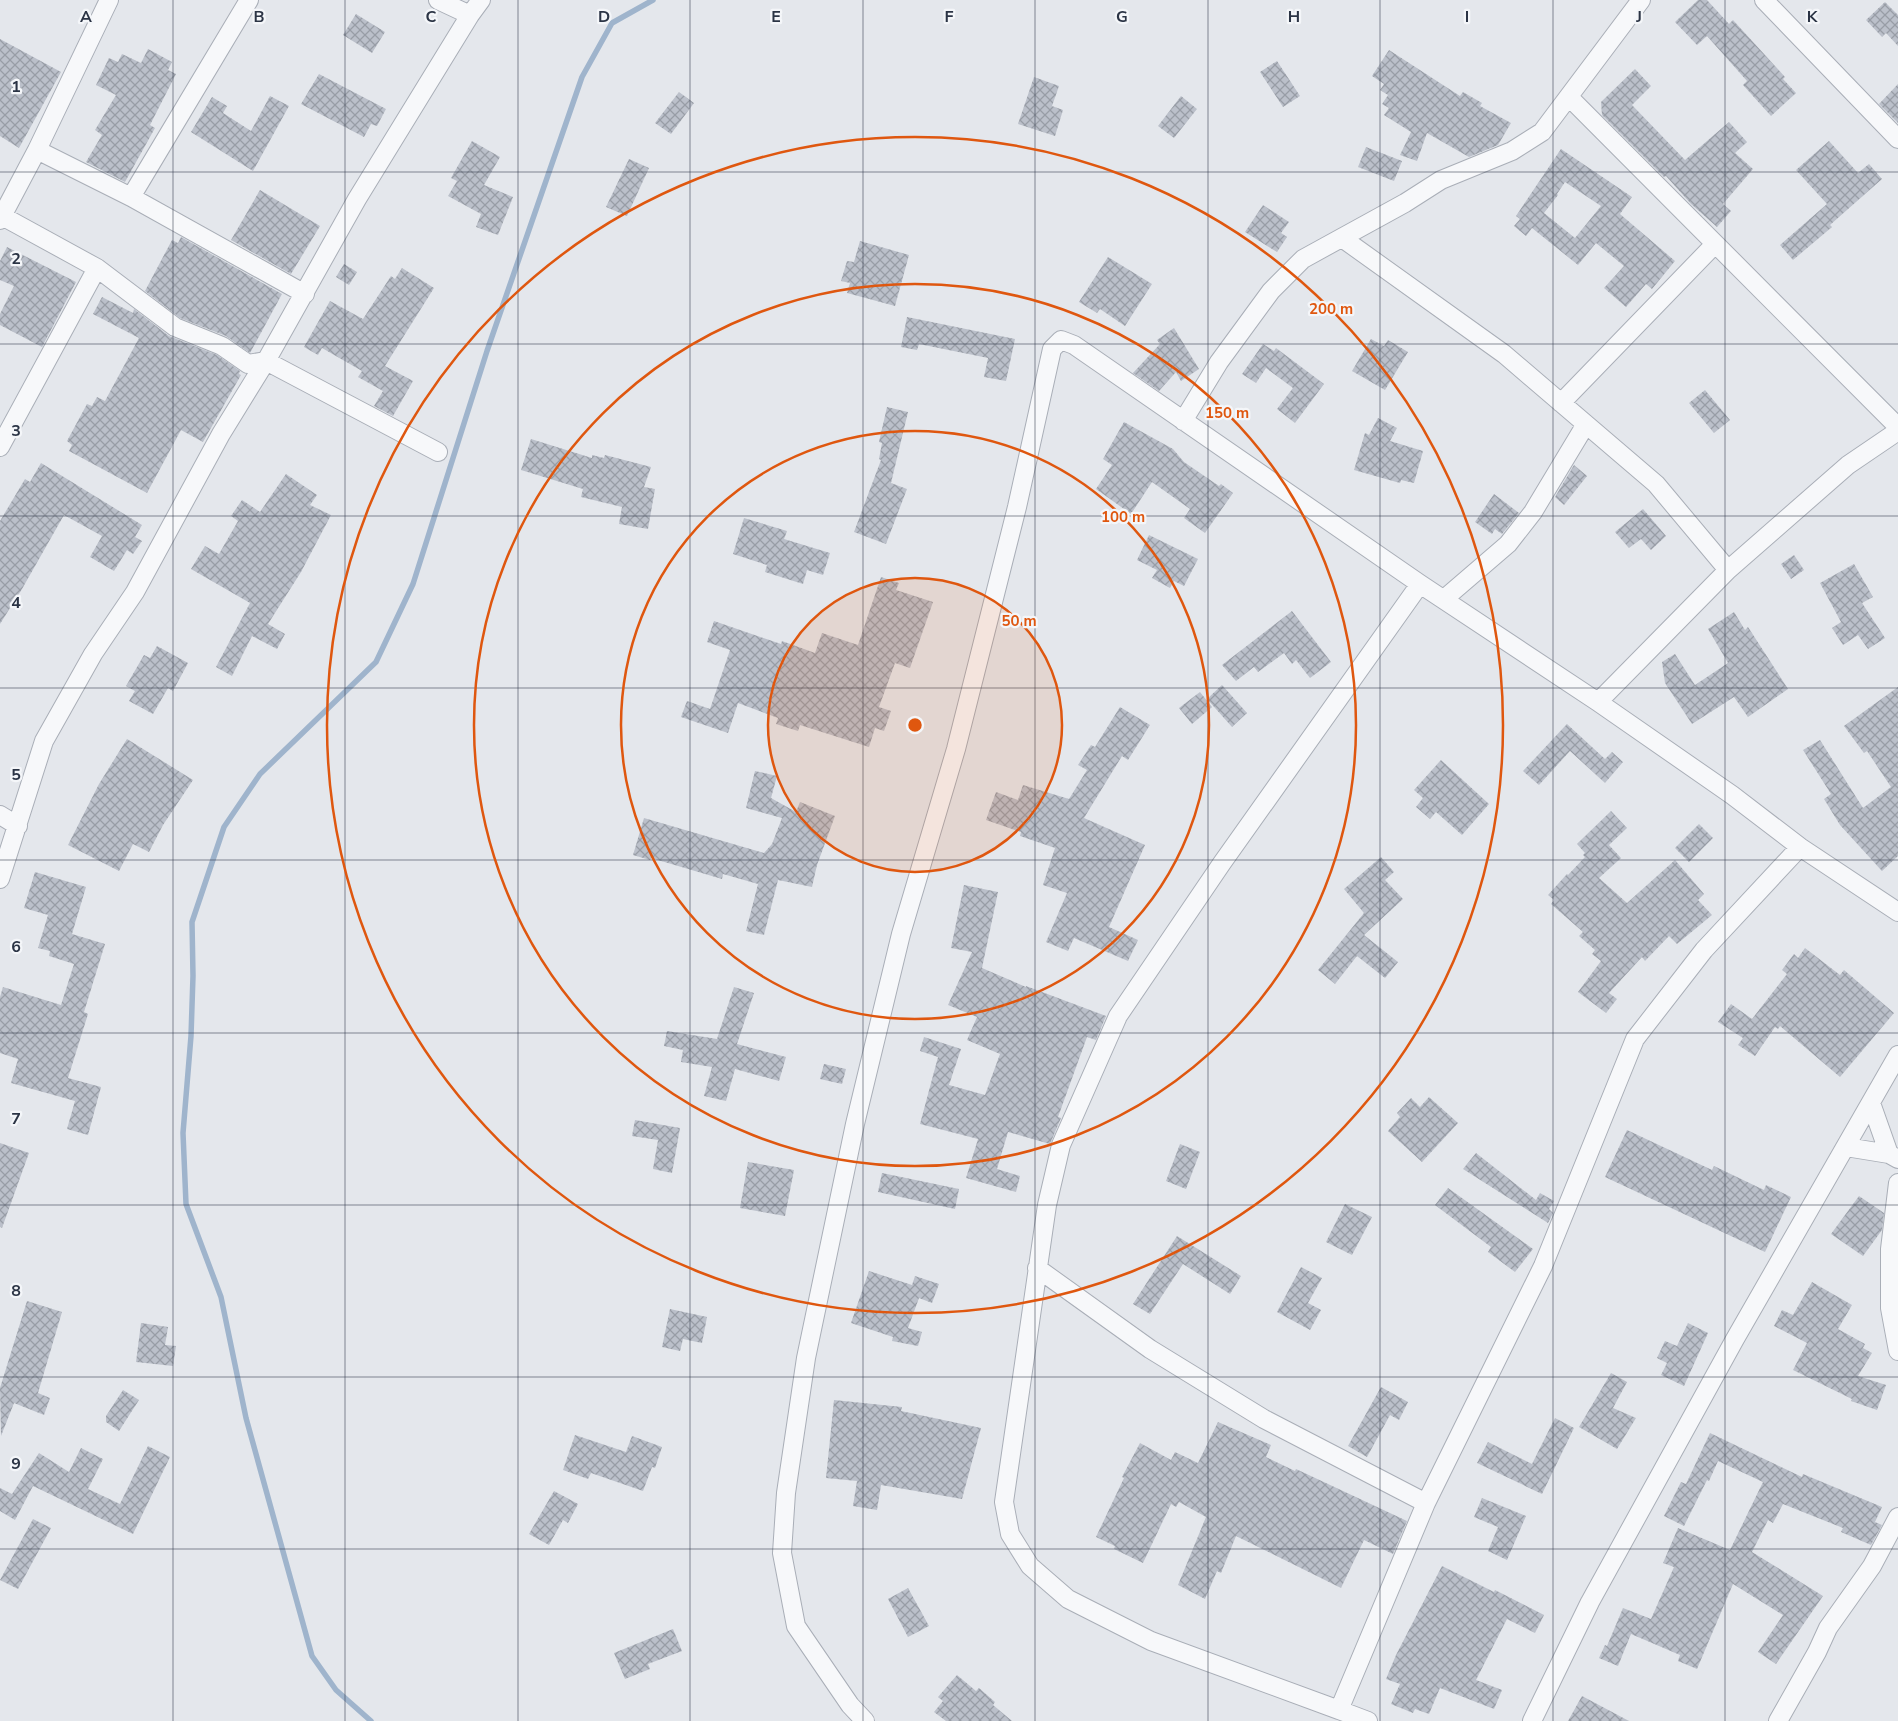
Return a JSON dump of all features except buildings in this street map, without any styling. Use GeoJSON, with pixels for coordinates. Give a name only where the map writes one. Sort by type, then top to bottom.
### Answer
{"type":"FeatureCollection","features":[{"type":"Feature","properties":{"kind":"street"},"geometry":{"type":"LineString","coordinates":[[109,0],[37,150],[1,218],[97,268],[175,327],[222,346],[248,364],[266,361],[438,452]]}},
{"type":"Feature","properties":{"kind":"street"},"geometry":{"type":"LineString","coordinates":[[131,197],[249,0]]}},
{"type":"Feature","properties":{"kind":"street"},"geometry":{"type":"LineString","coordinates":[[438,0],[470,15]]}},
{"type":"Feature","properties":{"kind":"street"},"geometry":{"type":"LineString","coordinates":[[0,879],[44,741],[93,654],[135,592],[221,434],[266,361],[358,199],[481,0]]}},
{"type":"Feature","properties":{"kind":"street"},"geometry":{"type":"LineString","coordinates":[[1183,421],[1219,362],[1272,291],[1303,259],[1405,203],[1441,180],[1512,151],[1542,132],[1641,0]]}},
{"type":"Feature","properties":{"kind":"street"},"geometry":{"type":"LineString","coordinates":[[1764,0],[1898,139]]}},
{"type":"Feature","properties":{"kind":"street"},"geometry":{"type":"LineString","coordinates":[[1569,97],[1898,427]]}},
{"type":"Feature","properties":{"kind":"street"},"geometry":{"type":"LineString","coordinates":[[37,150],[131,197],[305,294]]}},
{"type":"Feature","properties":{"kind":"street"},"geometry":{"type":"LineString","coordinates":[[1342,238],[1504,354],[1656,484],[1728,570]]}},
{"type":"Feature","properties":{"kind":"street"},"geometry":{"type":"LineString","coordinates":[[1561,403],[1715,244]]}},
{"type":"Feature","properties":{"kind":"street"},"geometry":{"type":"LineString","coordinates":[[0,447],[97,268]]}},
{"type":"Feature","properties":{"kind":"street"},"geometry":{"type":"LineString","coordinates":[[865,1721],[850,1705],[796,1626],[782,1553],[786,1493],[806,1358],[855,1124],[873,1048],[901,934],[956,749],[1017,507],[1052,349],[1061,340],[1074,345],[1420,584],[1598,702],[1732,795],[1800,847],[1898,912]]}},
{"type":"Feature","properties":{"kind":"street"},"geometry":{"type":"LineString","coordinates":[[1444,599],[1508,544],[1534,512],[1586,424]]}},
{"type":"Feature","properties":{"kind":"street"},"geometry":{"type":"LineString","coordinates":[[1598,702],[1728,570],[1848,465],[1898,431]]}},
{"type":"Feature","properties":{"kind":"street"},"geometry":{"type":"LineString","coordinates":[[1368,1721],[1151,1641],[1068,1599],[1030,1566],[1010,1534],[1004,1502],[1047,1205],[1060,1146],[1118,1016],[1222,863],[1420,584]]}},
{"type":"Feature","properties":{"kind":"street"},"geometry":{"type":"LineString","coordinates":[[0,815],[18,826]]}},
{"type":"Feature","properties":{"kind":"street"},"geometry":{"type":"LineString","coordinates":[[1339,1710],[1426,1503],[1543,1266],[1635,1039],[1704,950],[1800,847]]}},
{"type":"Feature","properties":{"kind":"street"},"geometry":{"type":"LineString","coordinates":[[1532,1721],[1590,1602],[1735,1339],[1898,1056]]}},
{"type":"Feature","properties":{"kind":"street"},"geometry":{"type":"LineString","coordinates":[[1871,1103],[1894,1157]]}},
{"type":"Feature","properties":{"kind":"street"},"geometry":{"type":"LineString","coordinates":[[1846,1147],[1894,1157]]}},
{"type":"Feature","properties":{"kind":"street"},"geometry":{"type":"LineString","coordinates":[[1898,1183],[1890,1249],[1890,1308],[1898,1351]]}},
{"type":"Feature","properties":{"kind":"street"},"geometry":{"type":"LineString","coordinates":[[1038,1268],[1150,1349],[1264,1419],[1426,1503]]}},
{"type":"Feature","properties":{"kind":"street"},"geometry":{"type":"LineString","coordinates":[[1778,1721],[1817,1652],[1828,1628],[1872,1566],[1898,1517]]}},
{"type":"Feature","properties":{"kind":"waterway"},"geometry":{"type":"LineString","coordinates":[[371,1721],[336,1690],[312,1656],[246,1418],[221,1297],[186,1204],[183,1133],[191,1036],[192,922],[224,827],[260,774],[376,662],[413,584],[487,351],[582,77],[612,23],[653,0]]}}]}
